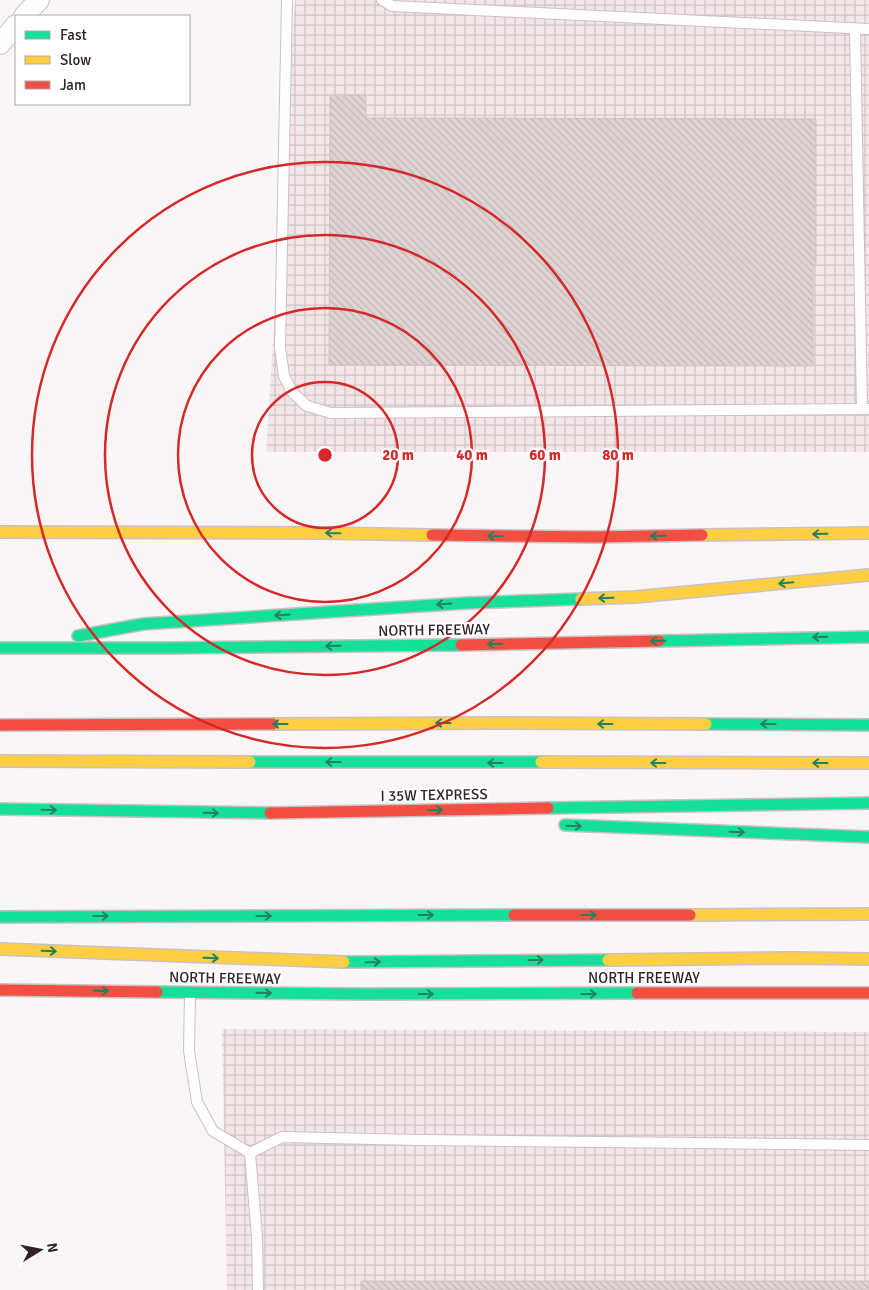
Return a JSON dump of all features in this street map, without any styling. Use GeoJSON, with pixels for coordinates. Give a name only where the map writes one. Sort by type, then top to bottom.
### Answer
{"type":"FeatureCollection","features":[{"type":"Feature","properties":{"kind":"main road"},"geometry":{"type":"LineString","coordinates":[[0,532],[311,532],[595,537],[869,533]]}},
{"type":"Feature","properties":{"kind":"main road"},"geometry":{"type":"LineString","coordinates":[[18,648],[143,624],[467,603],[635,597],[869,575]]}},
{"type":"Feature","properties":{"kind":"main road","name":"NORTH FREEWAY"},"geometry":{"type":"LineString","coordinates":[[0,648],[523,644],[869,636]]}},
{"type":"Feature","properties":{"kind":"main road"},"geometry":{"type":"LineString","coordinates":[[0,725],[496,723],[869,725]]}},
{"type":"Feature","properties":{"kind":"main road","name":"I 35W TEXPRESS"},"geometry":{"type":"LineString","coordinates":[[0,761],[869,763]]}},
{"type":"Feature","properties":{"kind":"main road","name":"I 35W TEXPRESS"},"geometry":{"type":"LineString","coordinates":[[0,809],[246,813],[869,803]]}},
{"type":"Feature","properties":{"kind":"main road"},"geometry":{"type":"LineString","coordinates":[[246,813],[454,821]]}},
{"type":"Feature","properties":{"kind":"main road"},"geometry":{"type":"LineString","coordinates":[[552,825],[869,837]]}},
{"type":"Feature","properties":{"kind":"main road"},"geometry":{"type":"LineString","coordinates":[[0,916],[869,914]]}},
{"type":"Feature","properties":{"kind":"main road"},"geometry":{"type":"LineString","coordinates":[[0,949],[330,962],[869,959]]}},
{"type":"Feature","properties":{"kind":"main road","name":"NORTH FREEWAY"},"geometry":{"type":"LineString","coordinates":[[0,990],[366,994],[869,992]]}},
{"type":"Feature","properties":{"kind":"street"},"geometry":{"type":"LineString","coordinates":[[25,15],[39,0]]}},
{"type":"Feature","properties":{"kind":"street"},"geometry":{"type":"LineString","coordinates":[[0,44],[15,27]]}},
{"type":"Feature","properties":{"kind":"lane"},"geometry":{"type":"LineString","coordinates":[[287,0],[280,347],[284,376],[292,392],[307,406],[331,413],[865,409],[855,29]]}},
{"type":"Feature","properties":{"kind":"lane"},"geometry":{"type":"LineString","coordinates":[[382,0],[392,6],[869,29]]}},
{"type":"Feature","properties":{"kind":"lane"},"geometry":{"type":"LineString","coordinates":[[190,992],[190,1051],[197,1102],[214,1131],[250,1153]]}},
{"type":"Feature","properties":{"kind":"lane"},"geometry":{"type":"LineString","coordinates":[[250,1153],[282,1137],[869,1144]]}},
{"type":"Feature","properties":{"kind":"lane"},"geometry":{"type":"LineString","coordinates":[[250,1153],[257,1237],[258,1290]]}},
{"type":"Feature","properties":{"kind":"shaded area"},"geometry":{"type":"Polygon","coordinates":[[[295,0],[869,0],[869,452],[266,452],[295,0]]]}},
{"type":"Feature","properties":{"kind":"shaded area"},"geometry":{"type":"Polygon","coordinates":[[[222,1029],[869,1032],[869,1290],[227,1290],[222,1029]]]}},
{"type":"Feature","properties":{"kind":"building"},"geometry":{"type":"Polygon","coordinates":[[[330,95],[366,95],[366,118],[816,119],[816,266],[813,266],[813,366],[329,365],[330,95]]]}},
{"type":"Feature","properties":{"kind":"building"},"geometry":{"type":"Polygon","coordinates":[[[361,1281],[869,1281],[869,1290],[361,1290],[361,1281]]]}},
{"type":"Feature","properties":{"kind":"traffic: fast"},"geometry":{"type":"LineString","coordinates":[[78,636],[143,624],[467,603],[581,599]]}},
{"type":"Feature","properties":{"kind":"traffic: fast"},"geometry":{"type":"LineString","coordinates":[[659,641],[869,637]]}},
{"type":"Feature","properties":{"kind":"traffic: fast"},"geometry":{"type":"LineString","coordinates":[[0,648],[461,645]]}},
{"type":"Feature","properties":{"kind":"traffic: fast"},"geometry":{"type":"LineString","coordinates":[[706,724],[869,725]]}},
{"type":"Feature","properties":{"kind":"traffic: fast"},"geometry":{"type":"LineString","coordinates":[[250,762],[541,762]]}},
{"type":"Feature","properties":{"kind":"traffic: fast"},"geometry":{"type":"LineString","coordinates":[[548,808],[869,803]]}},
{"type":"Feature","properties":{"kind":"traffic: fast"},"geometry":{"type":"LineString","coordinates":[[0,809],[270,813]]}},
{"type":"Feature","properties":{"kind":"traffic: fast"},"geometry":{"type":"LineString","coordinates":[[565,825],[869,837]]}},
{"type":"Feature","properties":{"kind":"traffic: fast"},"geometry":{"type":"LineString","coordinates":[[0,917],[514,915]]}},
{"type":"Feature","properties":{"kind":"traffic: fast"},"geometry":{"type":"LineString","coordinates":[[344,962],[608,960]]}},
{"type":"Feature","properties":{"kind":"traffic: fast"},"geometry":{"type":"LineString","coordinates":[[157,992],[366,994],[637,993]]}},
{"type":"Feature","properties":{"kind":"traffic: slow"},"geometry":{"type":"LineString","coordinates":[[0,532],[432,535]]}},
{"type":"Feature","properties":{"kind":"traffic: slow"},"geometry":{"type":"LineString","coordinates":[[702,535],[869,533]]}},
{"type":"Feature","properties":{"kind":"traffic: slow"},"geometry":{"type":"LineString","coordinates":[[581,599],[635,597],[869,575]]}},
{"type":"Feature","properties":{"kind":"traffic: slow"},"geometry":{"type":"LineString","coordinates":[[273,724],[706,724]]}},
{"type":"Feature","properties":{"kind":"traffic: slow"},"geometry":{"type":"LineString","coordinates":[[0,761],[250,762]]}},
{"type":"Feature","properties":{"kind":"traffic: slow"},"geometry":{"type":"LineString","coordinates":[[541,762],[869,763]]}},
{"type":"Feature","properties":{"kind":"traffic: slow"},"geometry":{"type":"LineString","coordinates":[[690,915],[869,914]]}},
{"type":"Feature","properties":{"kind":"traffic: slow"},"geometry":{"type":"LineString","coordinates":[[0,949],[344,962]]}},
{"type":"Feature","properties":{"kind":"traffic: slow"},"geometry":{"type":"LineString","coordinates":[[608,960],[869,959]]}},
{"type":"Feature","properties":{"kind":"traffic: jam"},"geometry":{"type":"LineString","coordinates":[[432,535],[595,537],[702,535]]}},
{"type":"Feature","properties":{"kind":"traffic: jam"},"geometry":{"type":"LineString","coordinates":[[461,645],[659,641]]}},
{"type":"Feature","properties":{"kind":"traffic: jam"},"geometry":{"type":"LineString","coordinates":[[0,725],[273,724]]}},
{"type":"Feature","properties":{"kind":"traffic: jam"},"geometry":{"type":"LineString","coordinates":[[270,813],[548,808]]}},
{"type":"Feature","properties":{"kind":"traffic: jam"},"geometry":{"type":"LineString","coordinates":[[514,915],[690,915]]}},
{"type":"Feature","properties":{"kind":"traffic: jam"},"geometry":{"type":"LineString","coordinates":[[0,990],[157,992]]}},
{"type":"Feature","properties":{"kind":"traffic: jam"},"geometry":{"type":"LineString","coordinates":[[637,993],[869,993]]}}]}
